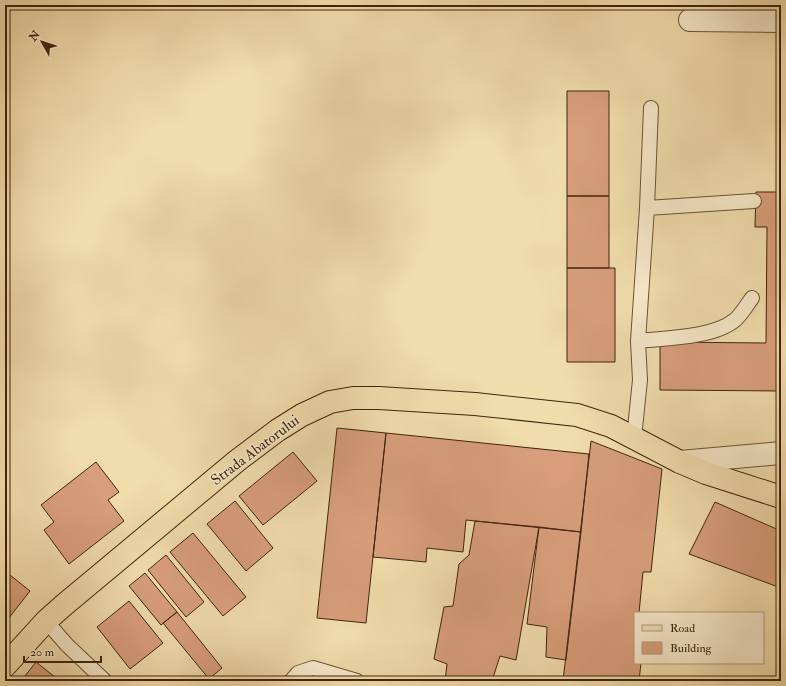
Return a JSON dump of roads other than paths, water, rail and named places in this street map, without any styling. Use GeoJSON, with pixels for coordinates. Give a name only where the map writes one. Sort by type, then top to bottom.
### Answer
{"type":"FeatureCollection","features":[{"type":"Feature","properties":{"kind":"main road","name":"Strada Abatorului"},"geometry":{"type":"LineString","coordinates":[[5,666],[46,621],[238,460],[278,430],[302,415],[330,402],[353,398],[379,398],[475,404],[577,415],[611,426],[680,462],[706,473],[781,497]]}},
{"type":"Feature","properties":{"kind":"street"},"geometry":{"type":"LineString","coordinates":[[690,20],[781,21]]}},
{"type":"Feature","properties":{"kind":"street"},"geometry":{"type":"LineString","coordinates":[[680,462],[781,453]]}},
{"type":"Feature","properties":{"kind":"lane"},"geometry":{"type":"LineString","coordinates":[[634,438],[640,380],[638,341],[647,208],[651,108]]}},
{"type":"Feature","properties":{"kind":"lane"},"geometry":{"type":"LineString","coordinates":[[647,208],[754,201]]}},
{"type":"Feature","properties":{"kind":"lane"},"geometry":{"type":"LineString","coordinates":[[638,341],[686,336],[715,330],[735,320],[752,298]]}},
{"type":"Feature","properties":{"kind":"lane"},"geometry":{"type":"LineString","coordinates":[[46,621],[67,645],[105,681]]}},
{"type":"Feature","properties":{"kind":"lane"},"geometry":{"type":"LineString","coordinates":[[291,681],[298,673],[313,668],[357,681]]}}]}
